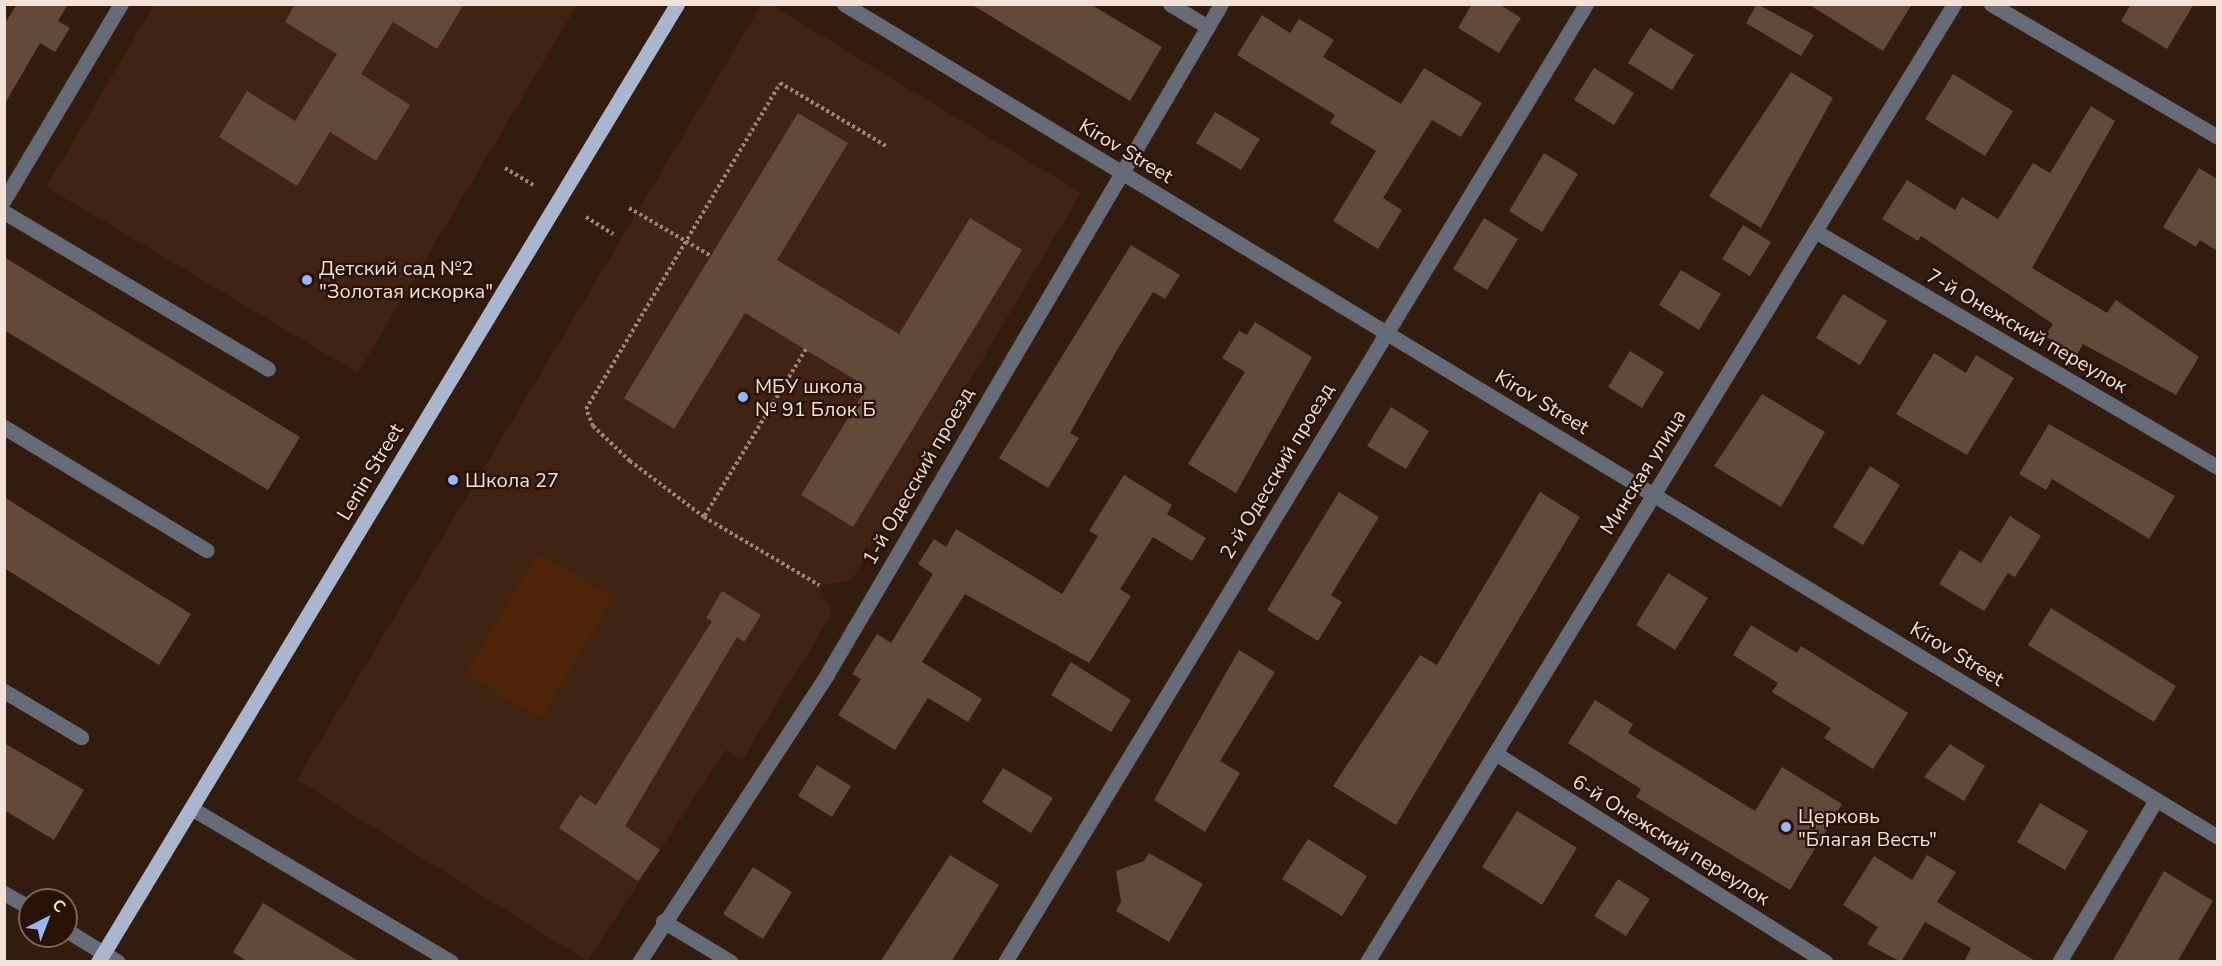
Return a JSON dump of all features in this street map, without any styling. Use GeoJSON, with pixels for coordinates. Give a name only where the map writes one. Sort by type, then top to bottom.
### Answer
{"type":"FeatureCollection","features":[{"type":"Feature","properties":{"kind":"main road","name":"Lenin Street"},"geometry":{"type":"LineString","coordinates":[[101,957],[677,4]]}},
{"type":"Feature","properties":{"kind":"street"},"geometry":{"type":"LineString","coordinates":[[4,200],[121,4]]}},
{"type":"Feature","properties":{"kind":"street","name":"Kirov Street"},"geometry":{"type":"LineString","coordinates":[[844,4],[2217,837]]}},
{"type":"Feature","properties":{"kind":"street"},"geometry":{"type":"LineString","coordinates":[[1170,4],[1208,27]]}},
{"type":"Feature","properties":{"kind":"street","name":"1-й Одесский проезд"},"geometry":{"type":"LineString","coordinates":[[639,962],[663,921],[826,676],[1120,172],[1221,4]]}},
{"type":"Feature","properties":{"kind":"street","name":"2-й Одесский проезд"},"geometry":{"type":"LineString","coordinates":[[1005,962],[1586,4]]}},
{"type":"Feature","properties":{"kind":"street","name":"Минская улица"},"geometry":{"type":"LineString","coordinates":[[1367,962],[1954,4]]}},
{"type":"Feature","properties":{"kind":"street"},"geometry":{"type":"LineString","coordinates":[[1991,4],[2217,137]]}},
{"type":"Feature","properties":{"kind":"street"},"geometry":{"type":"LineString","coordinates":[[4,212],[268,369]]}},
{"type":"Feature","properties":{"kind":"street","name":"7-й Онежский переулок"},"geometry":{"type":"LineString","coordinates":[[1815,231],[2217,467]]}},
{"type":"Feature","properties":{"kind":"street"},"geometry":{"type":"LineString","coordinates":[[4,427],[206,550]]}},
{"type":"Feature","properties":{"kind":"street"},"geometry":{"type":"LineString","coordinates":[[4,691],[81,737]]}},
{"type":"Feature","properties":{"kind":"street","name":"6-й Онежский переулок"},"geometry":{"type":"LineString","coordinates":[[1495,753],[1826,962]]}},
{"type":"Feature","properties":{"kind":"street"},"geometry":{"type":"LineString","coordinates":[[2060,962],[2156,800]]}},
{"type":"Feature","properties":{"kind":"street"},"geometry":{"type":"LineString","coordinates":[[191,808],[451,962]]}},
{"type":"Feature","properties":{"kind":"street"},"geometry":{"type":"LineString","coordinates":[[4,893],[18,901]]}},
{"type":"Feature","properties":{"kind":"street"},"geometry":{"type":"LineString","coordinates":[[663,921],[730,962]]}},
{"type":"Feature","properties":{"kind":"street"},"geometry":{"type":"LineString","coordinates":[[78,939],[101,957],[118,962]]}},
{"type":"Feature","properties":{"kind":"path"},"geometry":{"type":"LineString","coordinates":[[819,585],[704,517],[630,461],[593,426],[586,409],[780,83],[886,146]]}},
{"type":"Feature","properties":{"kind":"path"},"geometry":{"type":"LineString","coordinates":[[505,168],[533,185]]}},
{"type":"Feature","properties":{"kind":"path"},"geometry":{"type":"LineString","coordinates":[[629,208],[711,256]]}},
{"type":"Feature","properties":{"kind":"path"},"geometry":{"type":"LineString","coordinates":[[586,217],[613,234]]}},
{"type":"Feature","properties":{"kind":"path"},"geometry":{"type":"LineString","coordinates":[[704,517],[806,349]]}},
{"type":"Feature","properties":{"kind":"shaded area","name":"Детский сад №2 \"Золотая искорка\""},"geometry":{"type":"Polygon","coordinates":[[[154,5],[577,5],[358,373],[46,187],[154,5]]]}},
{"type":"Feature","properties":{"kind":"shaded area","name":"МБУ школа № 91 Блок Б"},"geometry":{"type":"Polygon","coordinates":[[[761,5],[771,5],[1081,193],[851,581],[819,585],[832,614],[742,760],[726,750],[587,961],[297,780],[761,5]]]}},
{"type":"Feature","properties":{"kind":"shaded area"},"geometry":{"type":"Polygon","coordinates":[[[538,553],[613,597],[541,719],[466,674],[538,553]]]}},
{"type":"Feature","properties":{"kind":"building"},"geometry":{"type":"Polygon","coordinates":[[[17,4],[68,4],[58,21],[70,28],[55,52],[40,43],[4,105],[4,25],[17,4]]]}},
{"type":"Feature","properties":{"kind":"building"},"geometry":{"type":"Polygon","coordinates":[[[295,4],[464,4],[437,49],[393,22],[361,74],[410,105],[376,161],[330,132],[297,186],[219,137],[247,91],[295,121],[337,54],[285,22],[295,4]]]}},
{"type":"Feature","properties":{"kind":"building"},"geometry":{"type":"Polygon","coordinates":[[[971,4],[1090,4],[1162,47],[1130,101],[971,4]]]}},
{"type":"Feature","properties":{"kind":"building"},"geometry":{"type":"Polygon","coordinates":[[[1472,4],[1499,4],[1521,18],[1499,53],[1458,28],[1472,4]]]}},
{"type":"Feature","properties":{"kind":"building"},"geometry":{"type":"Polygon","coordinates":[[[1757,4],[1814,35],[1801,56],[1746,23],[1757,4]]]}},
{"type":"Feature","properties":{"kind":"building"},"geometry":{"type":"Polygon","coordinates":[[[1808,4],[1912,4],[1883,51],[1808,4]]]}},
{"type":"Feature","properties":{"kind":"building"},"geometry":{"type":"Polygon","coordinates":[[[2131,4],[2194,4],[2167,49],[2121,21],[2131,4]]]}},
{"type":"Feature","properties":{"kind":"building"},"geometry":{"type":"Polygon","coordinates":[[[1262,15],[1290,33],[1299,19],[1334,40],[1323,57],[1401,104],[1424,68],[1482,103],[1461,137],[1432,120],[1383,198],[1402,210],[1378,249],[1333,221],[1376,151],[1330,123],[1335,115],[1237,55],[1262,15]]]}},
{"type":"Feature","properties":{"kind":"building"},"geometry":{"type":"Polygon","coordinates":[[[1650,28],[1694,55],[1672,90],[1628,63],[1650,28]]]}},
{"type":"Feature","properties":{"kind":"building"},"geometry":{"type":"Polygon","coordinates":[[[1594,68],[1634,93],[1614,125],[1574,100],[1594,68]]]}},
{"type":"Feature","properties":{"kind":"building"},"geometry":{"type":"Polygon","coordinates":[[[1791,72],[1833,98],[1761,228],[1709,196],[1791,72]]]}},
{"type":"Feature","properties":{"kind":"building"},"geometry":{"type":"Polygon","coordinates":[[[1953,74],[2013,111],[1985,156],[1925,119],[1953,74]]]}},
{"type":"Feature","properties":{"kind":"building"},"geometry":{"type":"Polygon","coordinates":[[[2091,106],[2115,121],[2032,268],[2107,313],[2116,300],[2199,357],[2176,395],[2083,344],[2076,356],[2045,336],[2053,324],[1921,236],[1918,241],[1882,219],[1907,180],[1955,210],[1962,197],[1998,219],[2033,163],[2050,173],[2091,106]]]}},
{"type":"Feature","properties":{"kind":"building"},"geometry":{"type":"Polygon","coordinates":[[[1215,112],[1260,139],[1241,170],[1196,143],[1215,112]]]}},
{"type":"Feature","properties":{"kind":"building"},"geometry":{"type":"Polygon","coordinates":[[[798,113],[848,143],[777,260],[899,334],[970,218],[1022,250],[853,527],[801,495],[867,387],[745,313],[674,429],[624,398],[798,113]]]}},
{"type":"Feature","properties":{"kind":"building"},"geometry":{"type":"Polygon","coordinates":[[[1544,153],[1578,174],[1542,232],[1509,211],[1544,153]]]}},
{"type":"Feature","properties":{"kind":"building"},"geometry":{"type":"Polygon","coordinates":[[[2199,168],[2217,179],[2217,251],[2200,240],[2196,247],[2163,227],[2199,168]]]}},
{"type":"Feature","properties":{"kind":"building"},"geometry":{"type":"Polygon","coordinates":[[[1484,218],[1518,239],[1487,290],[1453,269],[1484,218]]]}},
{"type":"Feature","properties":{"kind":"building"},"geometry":{"type":"Polygon","coordinates":[[[1743,225],[1771,242],[1750,276],[1722,259],[1743,225]]]}},
{"type":"Feature","properties":{"kind":"building"},"geometry":{"type":"Polygon","coordinates":[[[1131,245],[1180,275],[1165,299],[1153,292],[1117,350],[1070,433],[1079,438],[1048,488],[999,458],[1131,245]]]}},
{"type":"Feature","properties":{"kind":"building"},"geometry":{"type":"Polygon","coordinates":[[[4,257],[300,437],[268,490],[4,330],[4,257]]]}},
{"type":"Feature","properties":{"kind":"building"},"geometry":{"type":"Polygon","coordinates":[[[1681,270],[1721,294],[1699,330],[1659,305],[1681,270]]]}},
{"type":"Feature","properties":{"kind":"building"},"geometry":{"type":"Polygon","coordinates":[[[1843,294],[1887,321],[1860,365],[1816,338],[1843,294]]]}},
{"type":"Feature","properties":{"kind":"building"},"geometry":{"type":"Polygon","coordinates":[[[1255,322],[1312,357],[1236,493],[1188,464],[1245,372],[1222,358],[1239,331],[1247,335],[1255,322]]]}},
{"type":"Feature","properties":{"kind":"building"},"geometry":{"type":"Polygon","coordinates":[[[1630,351],[1664,372],[1642,408],[1608,387],[1630,351]]]}},
{"type":"Feature","properties":{"kind":"building"},"geometry":{"type":"Polygon","coordinates":[[[1934,353],[1966,373],[1976,355],[2014,378],[1967,455],[1896,414],[1934,353]]]}},
{"type":"Feature","properties":{"kind":"building"},"geometry":{"type":"Polygon","coordinates":[[[1762,394],[1825,432],[1781,507],[1714,466],[1762,394]]]}},
{"type":"Feature","properties":{"kind":"building"},"geometry":{"type":"Polygon","coordinates":[[[1391,407],[1429,431],[1406,469],[1367,446],[1391,407]]]}},
{"type":"Feature","properties":{"kind":"building"},"geometry":{"type":"Polygon","coordinates":[[[2049,424],[2175,496],[2149,539],[2052,479],[2046,490],[2019,474],[2049,424]]]}},
{"type":"Feature","properties":{"kind":"building"},"geometry":{"type":"Polygon","coordinates":[[[1870,466],[1900,485],[1863,545],[1833,527],[1870,466]]]}},
{"type":"Feature","properties":{"kind":"building"},"geometry":{"type":"Polygon","coordinates":[[[1124,475],[1172,505],[1167,514],[1206,538],[1192,561],[1153,537],[1120,589],[1131,596],[1089,663],[965,594],[922,662],[982,699],[968,722],[928,698],[895,750],[838,715],[861,679],[852,674],[877,634],[891,643],[933,574],[918,564],[934,539],[946,547],[956,529],[1062,594],[1098,536],[1089,531],[1124,475]]]}},
{"type":"Feature","properties":{"kind":"building"},"geometry":{"type":"Polygon","coordinates":[[[1339,492],[1379,517],[1331,595],[1342,602],[1318,641],[1267,610],[1339,492]]]}},
{"type":"Feature","properties":{"kind":"building"},"geometry":{"type":"Polygon","coordinates":[[[1540,492],[1580,517],[1396,825],[1333,786],[1420,655],[1437,665],[1540,492]]]}},
{"type":"Feature","properties":{"kind":"building"},"geometry":{"type":"Polygon","coordinates":[[[4,497],[191,614],[159,665],[4,568],[4,497]]]}},
{"type":"Feature","properties":{"kind":"building"},"geometry":{"type":"Polygon","coordinates":[[[2010,516],[2041,536],[2015,577],[2008,573],[1984,611],[1939,584],[1960,550],[1981,563],[2010,516]]]}},
{"type":"Feature","properties":{"kind":"building"},"geometry":{"type":"Polygon","coordinates":[[[1668,573],[1708,598],[1675,650],[1636,625],[1668,573]]]}},
{"type":"Feature","properties":{"kind":"building"},"geometry":{"type":"Polygon","coordinates":[[[722,591],[761,615],[744,642],[737,637],[625,826],[660,850],[638,881],[559,828],[580,795],[596,805],[712,621],[706,618],[722,591]]]}},
{"type":"Feature","properties":{"kind":"building"},"geometry":{"type":"Polygon","coordinates":[[[2051,608],[2176,686],[2154,722],[2028,645],[2051,608]]]}},
{"type":"Feature","properties":{"kind":"building"},"geometry":{"type":"Polygon","coordinates":[[[1751,625],[1797,653],[1801,646],[1908,713],[1873,769],[1824,738],[1831,728],[1772,692],[1778,683],[1733,655],[1751,625]]]}},
{"type":"Feature","properties":{"kind":"building"},"geometry":{"type":"Polygon","coordinates":[[[1239,650],[1275,672],[1220,761],[1240,773],[1205,832],[1154,800],[1239,650]]]}},
{"type":"Feature","properties":{"kind":"building"},"geometry":{"type":"Polygon","coordinates":[[[1071,662],[1131,700],[1111,732],[1051,695],[1071,662]]]}},
{"type":"Feature","properties":{"kind":"building"},"geometry":{"type":"Polygon","coordinates":[[[1595,700],[1633,724],[1628,733],[1755,811],[1782,767],[1842,804],[1790,890],[1636,797],[1641,789],[1568,743],[1595,700]]]}},
{"type":"Feature","properties":{"kind":"building"},"geometry":{"type":"Polygon","coordinates":[[[4,743],[84,790],[54,840],[4,810],[4,743]]]}},
{"type":"Feature","properties":{"kind":"building"},"geometry":{"type":"Polygon","coordinates":[[[1950,744],[1985,766],[1964,801],[1924,777],[1950,744]]]}},
{"type":"Feature","properties":{"kind":"building"},"geometry":{"type":"Polygon","coordinates":[[[817,765],[851,786],[832,817],[798,796],[817,765]]]}},
{"type":"Feature","properties":{"kind":"building"},"geometry":{"type":"Polygon","coordinates":[[[1003,768],[1053,798],[1031,833],[982,802],[1003,768]]]}},
{"type":"Feature","properties":{"kind":"building"},"geometry":{"type":"Polygon","coordinates":[[[2040,803],[2088,831],[2065,870],[2017,842],[2040,803]]]}},
{"type":"Feature","properties":{"kind":"building"},"geometry":{"type":"Polygon","coordinates":[[[1517,811],[1577,848],[1542,905],[1482,867],[1517,811]]]}},
{"type":"Feature","properties":{"kind":"building"},"geometry":{"type":"Polygon","coordinates":[[[1308,839],[1367,876],[1342,916],[1282,879],[1308,839]]]}},
{"type":"Feature","properties":{"kind":"building"},"geometry":{"type":"Polygon","coordinates":[[[1149,853],[1203,884],[1169,942],[1116,911],[1121,902],[1116,871],[1144,861],[1149,853]]]}},
{"type":"Feature","properties":{"kind":"building"},"geometry":{"type":"Polygon","coordinates":[[[950,855],[999,885],[951,962],[880,962],[950,855]]]}},
{"type":"Feature","properties":{"kind":"building"},"geometry":{"type":"Polygon","coordinates":[[[1927,855],[1956,872],[1937,902],[2037,962],[1964,962],[1971,948],[1925,922],[1901,962],[1867,944],[1878,927],[1843,905],[1874,856],[1912,880],[1927,855]]]}},
{"type":"Feature","properties":{"kind":"building"},"geometry":{"type":"Polygon","coordinates":[[[753,867],[792,892],[763,939],[723,914],[753,867]]]}},
{"type":"Feature","properties":{"kind":"building"},"geometry":{"type":"Polygon","coordinates":[[[2164,871],[2213,901],[2177,962],[2112,962],[2164,871]]]}},
{"type":"Feature","properties":{"kind":"building"},"geometry":{"type":"Polygon","coordinates":[[[1618,879],[1650,899],[1626,936],[1594,916],[1618,879]]]}},
{"type":"Feature","properties":{"kind":"building"},"geometry":{"type":"Polygon","coordinates":[[[263,903],[360,962],[248,962],[233,952],[263,903]]]}},
{"type":"Feature","properties":{"kind":"place","name":"Детский сад №2 \"Золотая искорка\""},"geometry":{"type":"Point","coordinates":[307,280]}},
{"type":"Feature","properties":{"kind":"place","name":"МБУ школа № 91 Блок Б"},"geometry":{"type":"Point","coordinates":[743,397]}},
{"type":"Feature","properties":{"kind":"place","name":"Школа 27"},"geometry":{"type":"Point","coordinates":[453,480]}},
{"type":"Feature","properties":{"kind":"place","name":"Церковь \"Благая Весть\""},"geometry":{"type":"Point","coordinates":[1786,827]}}]}
